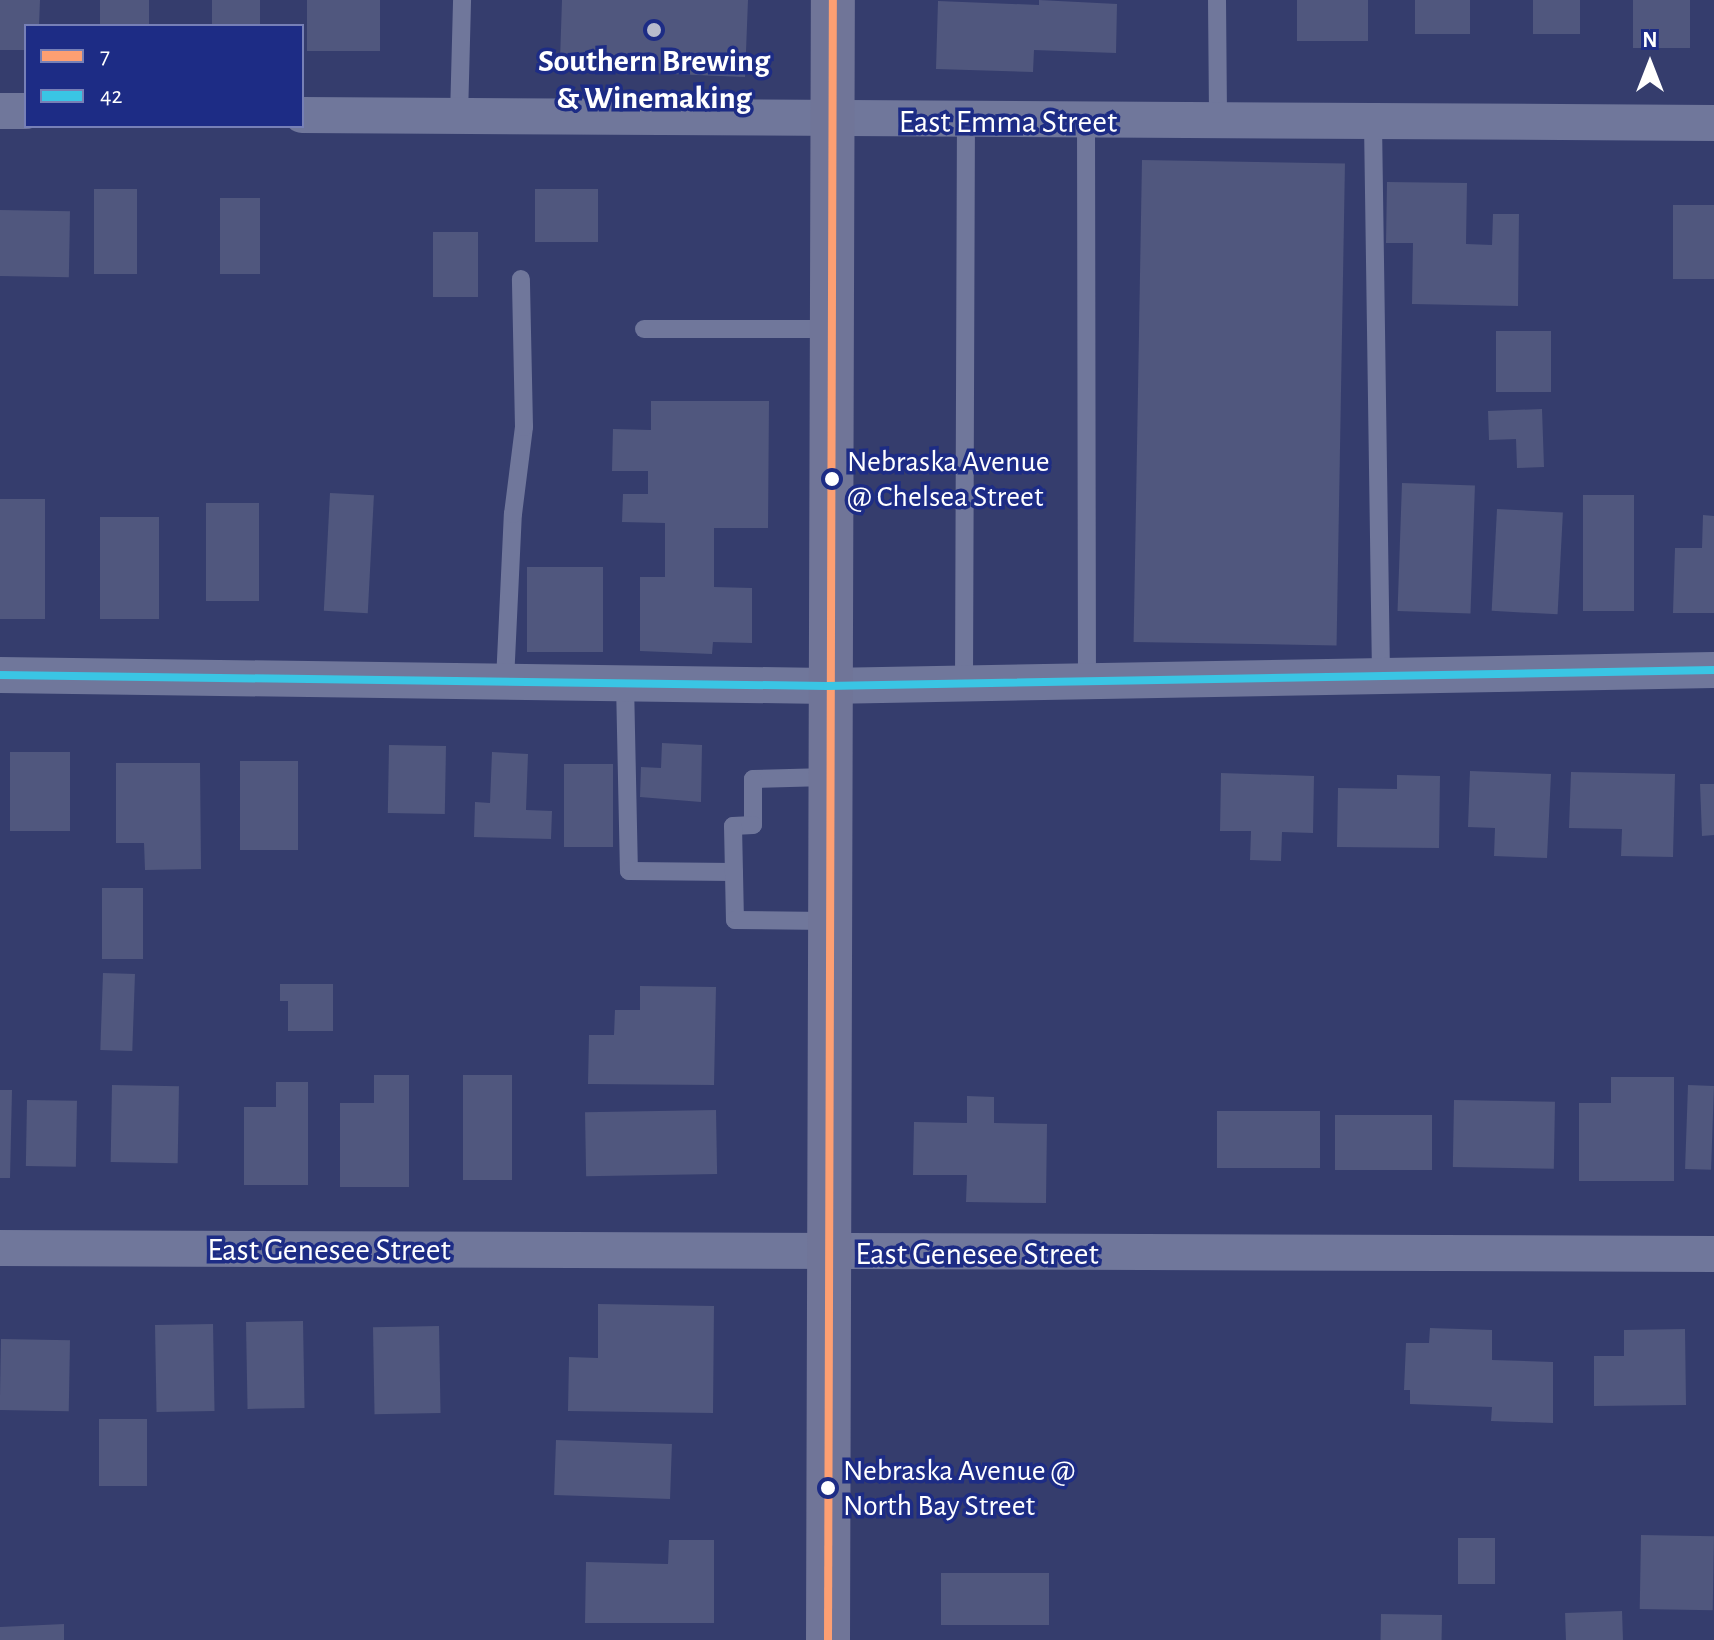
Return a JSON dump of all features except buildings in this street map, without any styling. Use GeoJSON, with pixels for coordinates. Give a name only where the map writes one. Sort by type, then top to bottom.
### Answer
{"type":"FeatureCollection","features":[{"type":"Feature","properties":{"kind":"main road"},"geometry":{"type":"LineString","coordinates":[[828,1640],[827,686],[833,0]]}},
{"type":"Feature","properties":{"kind":"street"},"geometry":{"type":"LineString","coordinates":[[0,111],[24,111]]}},
{"type":"Feature","properties":{"kind":"street","name":"East Emma Street"},"geometry":{"type":"LineString","coordinates":[[304,115],[833,122],[1714,123]]}},
{"type":"Feature","properties":{"kind":"street"},"geometry":{"type":"LineString","coordinates":[[0,675],[827,686],[1714,670]]}},
{"type":"Feature","properties":{"kind":"street","name":"East Genesee Street"},"geometry":{"type":"LineString","coordinates":[[0,1248],[829,1255],[1714,1254]]}},
{"type":"Feature","properties":{"kind":"lane"},"geometry":{"type":"LineString","coordinates":[[459,117],[462,0]]}},
{"type":"Feature","properties":{"kind":"lane"},"geometry":{"type":"LineString","coordinates":[[1217,0],[1218,123]]}},
{"type":"Feature","properties":{"kind":"lane"},"geometry":{"type":"LineString","coordinates":[[964,683],[966,122]]}},
{"type":"Feature","properties":{"kind":"lane"},"geometry":{"type":"LineString","coordinates":[[1086,122],[1087,681]]}},
{"type":"Feature","properties":{"kind":"lane"},"geometry":{"type":"LineString","coordinates":[[1373,123],[1381,677]]}},
{"type":"Feature","properties":{"kind":"lane"},"geometry":{"type":"LineString","coordinates":[[505,681],[513,514],[524,427],[521,279]]}},
{"type":"Feature","properties":{"kind":"lane"},"geometry":{"type":"LineString","coordinates":[[644,329],[831,329]]}},
{"type":"Feature","properties":{"kind":"lane"},"geometry":{"type":"LineString","coordinates":[[625,683],[629,871],[734,872]]}},
{"type":"Feature","properties":{"kind":"lane"},"geometry":{"type":"LineString","coordinates":[[827,777],[753,779],[753,825],[733,826],[735,920],[828,921]]}},
{"type":"Feature","properties":{"kind":"transit line","name":"7"},"geometry":{"type":"LineString","coordinates":[[828,1640],[833,0]]}},
{"type":"Feature","properties":{"kind":"transit line","name":"42"},"geometry":{"type":"LineString","coordinates":[[0,675],[827,686],[1714,670]]}},
{"type":"Feature","properties":{"kind":"place","name":"Southern Brewing & Winemaking"},"geometry":{"type":"Point","coordinates":[654,30]}},
{"type":"Feature","properties":{"kind":"place","name":"Nebraska Avenue @ Chelsea Street"},"geometry":{"type":"Point","coordinates":[832,479]}},
{"type":"Feature","properties":{"kind":"place","name":"Nebraska Avenue @ North Bay Street"},"geometry":{"type":"Point","coordinates":[828,1488]}}]}
